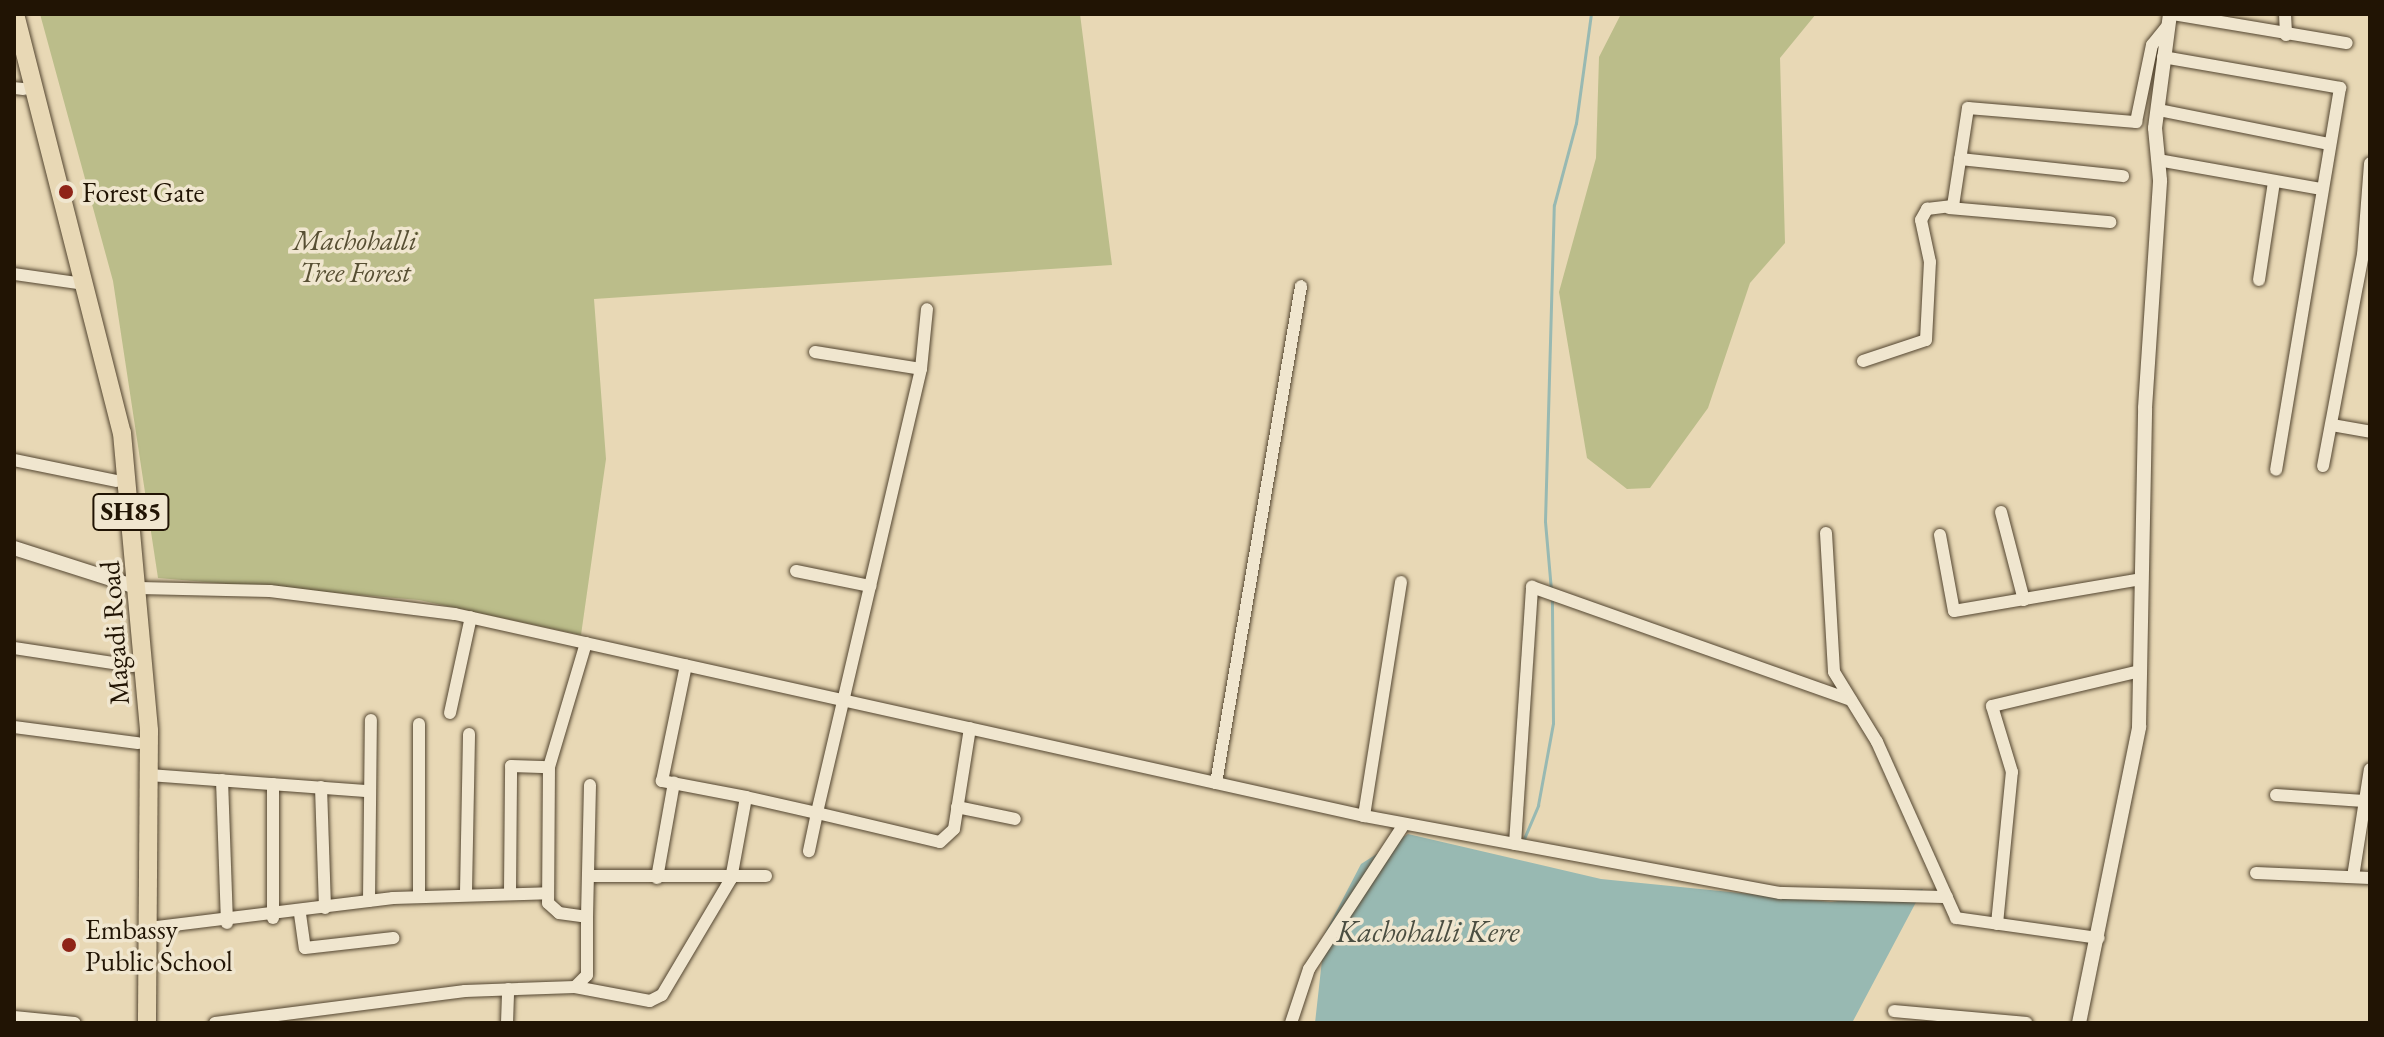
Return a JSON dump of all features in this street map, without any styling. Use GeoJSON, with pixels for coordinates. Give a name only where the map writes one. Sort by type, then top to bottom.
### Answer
{"type":"FeatureCollection","features":[{"type":"Feature","properties":{"kind":"main road","name":"Magadi Road"},"geometry":{"type":"LineString","coordinates":[[15,14],[96,310],[122,433],[149,775],[147,1023]]}},
{"type":"Feature","properties":{"kind":"main road","name":"Magadi Road"},"geometry":{"type":"LineString","coordinates":[[14,55],[19,88],[77,283],[133,586],[133,666],[138,743],[135,1023]]}},
{"type":"Feature","properties":{"kind":"street"},"geometry":{"type":"LineString","coordinates":[[2285,14],[2286,35]]}},
{"type":"Feature","properties":{"kind":"street"},"geometry":{"type":"LineString","coordinates":[[2171,18],[2235,20],[2286,35],[2347,43]]}},
{"type":"Feature","properties":{"kind":"street"},"geometry":{"type":"LineString","coordinates":[[2079,1023],[2099,938],[2139,727],[2159,110],[2163,57],[2171,18]]}},
{"type":"Feature","properties":{"kind":"street"},"geometry":{"type":"LineString","coordinates":[[1949,208],[1968,108],[2136,122],[2152,45],[2171,18]]}},
{"type":"Feature","properties":{"kind":"street"},"geometry":{"type":"LineString","coordinates":[[2163,57],[2340,88],[2320,189],[2276,470]]}},
{"type":"Feature","properties":{"kind":"street"},"geometry":{"type":"LineString","coordinates":[[2159,110],[2329,144]]}},
{"type":"Feature","properties":{"kind":"street"},"geometry":{"type":"LineString","coordinates":[[1960,159],[2123,176]]}},
{"type":"Feature","properties":{"kind":"street"},"geometry":{"type":"LineString","coordinates":[[2158,160],[2320,189]]}},
{"type":"Feature","properties":{"kind":"street"},"geometry":{"type":"LineString","coordinates":[[2323,466],[2363,255],[2370,163]]}},
{"type":"Feature","properties":{"kind":"street"},"geometry":{"type":"LineString","coordinates":[[2259,280],[2274,182]]}},
{"type":"Feature","properties":{"kind":"street"},"geometry":{"type":"LineString","coordinates":[[1863,361],[1926,340],[1930,262],[1921,220],[1927,209],[1949,208],[2110,222]]}},
{"type":"Feature","properties":{"kind":"street"},"geometry":{"type":"LineString","coordinates":[[14,274],[77,283]]}},
{"type":"Feature","properties":{"kind":"street"},"geometry":{"type":"LineString","coordinates":[[1216,783],[1301,286]]}},
{"type":"Feature","properties":{"kind":"street"},"geometry":{"type":"LineString","coordinates":[[809,851],[921,369],[927,309]]}},
{"type":"Feature","properties":{"kind":"street"},"geometry":{"type":"LineString","coordinates":[[815,352],[921,369]]}},
{"type":"Feature","properties":{"kind":"street"},"geometry":{"type":"LineString","coordinates":[[2332,425],[2370,432]]}},
{"type":"Feature","properties":{"kind":"street"},"geometry":{"type":"LineString","coordinates":[[14,460],[116,481]]}},
{"type":"Feature","properties":{"kind":"street"},"geometry":{"type":"LineString","coordinates":[[2001,512],[2024,600]]}},
{"type":"Feature","properties":{"kind":"street"},"geometry":{"type":"LineString","coordinates":[[1826,533],[1834,672],[1851,700],[1956,918],[2099,938]]}},
{"type":"Feature","properties":{"kind":"street"},"geometry":{"type":"LineString","coordinates":[[1940,535],[1954,611],[2142,579]]}},
{"type":"Feature","properties":{"kind":"street"},"geometry":{"type":"LineString","coordinates":[[14,548],[133,586],[270,591],[471,617],[1403,826],[1780,893],[1947,897]]}},
{"type":"Feature","properties":{"kind":"street"},"geometry":{"type":"LineString","coordinates":[[796,571],[870,586]]}},
{"type":"Feature","properties":{"kind":"street"},"geometry":{"type":"LineString","coordinates":[[1364,816],[1401,582]]}},
{"type":"Feature","properties":{"kind":"street"},"geometry":{"type":"LineString","coordinates":[[1515,844],[1532,587],[1851,700]]}},
{"type":"Feature","properties":{"kind":"street"},"geometry":{"type":"LineString","coordinates":[[450,713],[471,617]]}},
{"type":"Feature","properties":{"kind":"street"},"geometry":{"type":"LineString","coordinates":[[586,643],[549,767],[548,893],[559,913],[587,917]]}},
{"type":"Feature","properties":{"kind":"street"},"geometry":{"type":"LineString","coordinates":[[14,648],[133,666]]}},
{"type":"Feature","properties":{"kind":"street"},"geometry":{"type":"LineString","coordinates":[[686,665],[662,781],[940,842],[954,829],[970,728]]}},
{"type":"Feature","properties":{"kind":"street"},"geometry":{"type":"LineString","coordinates":[[1997,924],[2012,772],[1992,706],[2140,671]]}},
{"type":"Feature","properties":{"kind":"street"},"geometry":{"type":"LineString","coordinates":[[369,901],[365,791],[371,720]]}},
{"type":"Feature","properties":{"kind":"street"},"geometry":{"type":"LineString","coordinates":[[419,724],[419,895]]}},
{"type":"Feature","properties":{"kind":"street"},"geometry":{"type":"LineString","coordinates":[[14,727],[138,743]]}},
{"type":"Feature","properties":{"kind":"street"},"geometry":{"type":"LineString","coordinates":[[466,892],[469,734]]}},
{"type":"Feature","properties":{"kind":"street"},"geometry":{"type":"LineString","coordinates":[[510,892],[511,766],[549,767]]}},
{"type":"Feature","properties":{"kind":"street"},"geometry":{"type":"LineString","coordinates":[[2353,877],[2370,769]]}},
{"type":"Feature","properties":{"kind":"street"},"geometry":{"type":"LineString","coordinates":[[149,775],[365,791]]}},
{"type":"Feature","properties":{"kind":"street"},"geometry":{"type":"LineString","coordinates":[[222,780],[227,923]]}},
{"type":"Feature","properties":{"kind":"street"},"geometry":{"type":"LineString","coordinates":[[657,878],[674,783]]}},
{"type":"Feature","properties":{"kind":"street"},"geometry":{"type":"LineString","coordinates":[[273,784],[273,918]]}},
{"type":"Feature","properties":{"kind":"street"},"geometry":{"type":"LineString","coordinates":[[575,987],[587,975],[590,785]]}},
{"type":"Feature","properties":{"kind":"street"},"geometry":{"type":"LineString","coordinates":[[321,787],[325,908]]}},
{"type":"Feature","properties":{"kind":"street"},"geometry":{"type":"LineString","coordinates":[[2276,795],[2364,801]]}},
{"type":"Feature","properties":{"kind":"street"},"geometry":{"type":"LineString","coordinates":[[215,1023],[263,1020],[508,989],[575,987],[650,1001],[662,995],[731,879],[746,797]]}},
{"type":"Feature","properties":{"kind":"street"},"geometry":{"type":"LineString","coordinates":[[957,807],[1015,819]]}},
{"type":"Feature","properties":{"kind":"street"},"geometry":{"type":"LineString","coordinates":[[1291,1023],[1309,969],[1403,826]]}},
{"type":"Feature","properties":{"kind":"street"},"geometry":{"type":"LineString","coordinates":[[2256,873],[2370,878]]}},
{"type":"Feature","properties":{"kind":"street"},"geometry":{"type":"LineString","coordinates":[[588,876],[731,879],[766,876]]}},
{"type":"Feature","properties":{"kind":"street"},"geometry":{"type":"LineString","coordinates":[[149,928],[273,918],[419,895],[548,893]]}},
{"type":"Feature","properties":{"kind":"street"},"geometry":{"type":"LineString","coordinates":[[300,914],[305,948],[393,938]]}},
{"type":"Feature","properties":{"kind":"street"},"geometry":{"type":"LineString","coordinates":[[507,1023],[508,989]]}},
{"type":"Feature","properties":{"kind":"street"},"geometry":{"type":"LineString","coordinates":[[1894,1011],[2026,1023]]}},
{"type":"Feature","properties":{"kind":"street"},"geometry":{"type":"LineString","coordinates":[[14,1017],[75,1023]]}},
{"type":"Feature","properties":{"kind":"green space","name":"Machohalli Tree Forest"},"geometry":{"type":"Polygon","coordinates":[[[40,14],[1080,14],[1112,265],[594,299],[606,459],[581,635],[419,600],[158,578],[113,281],[40,14]]]}},
{"type":"Feature","properties":{"kind":"green space"},"geometry":{"type":"Polygon","coordinates":[[[1621,14],[1816,14],[1780,58],[1785,243],[1750,283],[1708,408],[1650,488],[1627,489],[1587,458],[1559,292],[1596,158],[1599,57],[1621,14]]]}},
{"type":"Feature","properties":{"kind":"water","name":"Kachohalli Kere"},"geometry":{"type":"Polygon","coordinates":[[[1408,834],[1601,879],[1831,902],[1923,889],[1852,1023],[1315,1023],[1325,933],[1361,864],[1408,834]]]}},
{"type":"Feature","properties":{"kind":"waterway"},"geometry":{"type":"LineString","coordinates":[[1551,590],[1545,521],[1554,205],[1576,123],[1591,14]]}},
{"type":"Feature","properties":{"kind":"waterway"},"geometry":{"type":"LineString","coordinates":[[1523,841],[1538,805],[1553,723],[1552,597]]}},
{"type":"Feature","properties":{"kind":"place","name":"Forest Gate"},"geometry":{"type":"Point","coordinates":[66,192]}},
{"type":"Feature","properties":{"kind":"place","name":"Embassy Public School"},"geometry":{"type":"Point","coordinates":[69,945]}}]}
